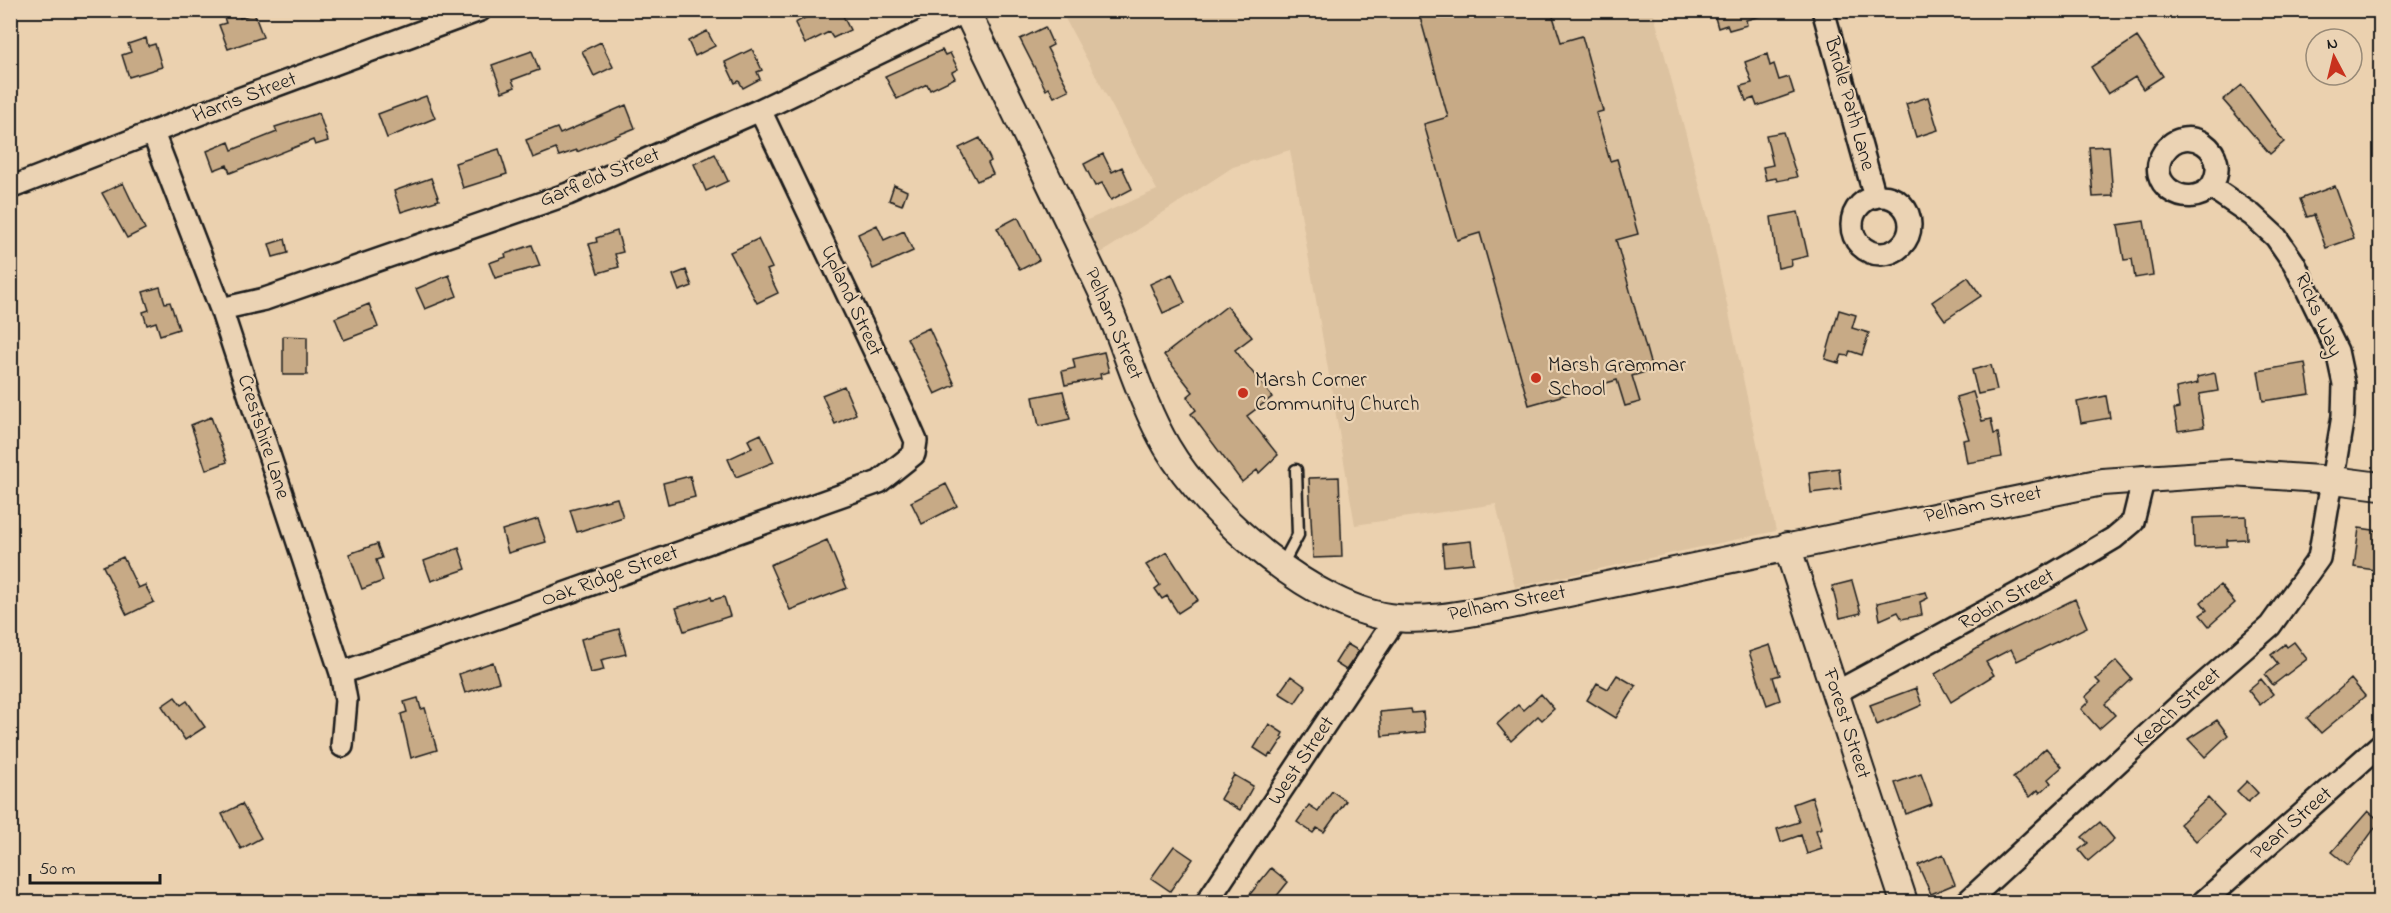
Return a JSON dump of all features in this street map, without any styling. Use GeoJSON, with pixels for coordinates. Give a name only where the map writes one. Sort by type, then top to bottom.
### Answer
{"type":"FeatureCollection","features":[{"type":"Feature","properties":{"kind":"street","name":"Harris Street"},"geometry":{"type":"LineString","coordinates":[[10,188],[480,10]]}},
{"type":"Feature","properties":{"kind":"street","name":"Bridle Path Lane"},"geometry":{"type":"LineString","coordinates":[[1823,10],[1875,197]]}},
{"type":"Feature","properties":{"kind":"street","name":"Garfield Street"},"geometry":{"type":"LineString","coordinates":[[221,309],[265,299],[568,194],[760,110],[966,11]]}},
{"type":"Feature","properties":{"kind":"street","name":"Pelham Street"},"geometry":{"type":"LineString","coordinates":[[966,11],[1103,295],[1146,402],[1167,447],[1201,494],[1224,520],[1282,565],[1336,599],[1365,612],[1396,618],[1426,619],[1487,610],[2052,490],[2144,477],[2232,472],[2380,486]]}},
{"type":"Feature","properties":{"kind":"street","name":"Upland Street"},"geometry":{"type":"LineString","coordinates":[[760,110],[916,441],[914,454],[879,482]]}},
{"type":"Feature","properties":{"kind":"street","name":"Crestshire Lane"},"geometry":{"type":"LineString","coordinates":[[153,133],[221,309],[341,673],[346,700],[342,746]]}},
{"type":"Feature","properties":{"kind":"street","name":"Ricks Way"},"geometry":{"type":"LineString","coordinates":[[2211,187],[2252,215],[2276,237],[2294,262],[2331,336],[2344,384],[2341,441],[2334,480]]}},
{"type":"Feature","properties":{"kind":"street","name":"Robin Street"},"geometry":{"type":"LineString","coordinates":[[1835,693],[2045,579],[2126,530],[2138,512],[2144,477]]}},
{"type":"Feature","properties":{"kind":"street","name":"Keach Street"},"geometry":{"type":"LineString","coordinates":[[1967,903],[2184,701],[2270,626],[2319,558],[2334,480]]}},
{"type":"Feature","properties":{"kind":"street","name":"Oak Ridge Street"},"geometry":{"type":"LineString","coordinates":[[341,673],[879,482]]}},
{"type":"Feature","properties":{"kind":"street","name":"Forest Street"},"geometry":{"type":"LineString","coordinates":[[1787,546],[1904,903]]}},
{"type":"Feature","properties":{"kind":"street","name":"West Street"},"geometry":{"type":"LineString","coordinates":[[1207,903],[1396,618]]}},
{"type":"Feature","properties":{"kind":"street","name":"Pearl Street"},"geometry":{"type":"LineString","coordinates":[[2203,903],[2380,745]]}},
{"type":"Feature","properties":{"kind":"lane"},"geometry":{"type":"LineString","coordinates":[[1282,565],[1298,535],[1296,470]]}},
{"type":"Feature","properties":{"kind":"shaded area","name":"Marsh Grammar School"},"geometry":{"type":"Polygon","coordinates":[[[1061,11],[1653,11],[1709,221],[1776,531],[1515,587],[1496,504],[1355,525],[1290,150],[1233,167],[1101,253],[1085,221],[1157,190],[1061,11]]]}},
{"type":"Feature","properties":{"kind":"building"},"geometry":{"type":"Polygon","coordinates":[[[237,10],[240,18],[254,13],[263,37],[228,49],[219,25],[226,23],[223,15],[237,10]]]}},
{"type":"Feature","properties":{"kind":"building"},"geometry":{"type":"Polygon","coordinates":[[[820,10],[840,10],[850,30],[833,38],[829,32],[805,44],[795,23],[820,10]]]}},
{"type":"Feature","properties":{"kind":"building"},"geometry":{"type":"Polygon","coordinates":[[[1418,10],[1551,10],[1561,42],[1582,36],[1603,111],[1596,113],[1610,161],[1617,159],[1638,234],[1616,240],[1652,370],[1632,376],[1640,402],[1625,406],[1617,380],[1529,405],[1480,233],[1457,240],[1424,124],[1448,117],[1418,10]]]}},
{"type":"Feature","properties":{"kind":"building"},"geometry":{"type":"Polygon","coordinates":[[[1713,10],[1764,10],[1764,15],[1746,20],[1747,25],[1729,30],[1727,25],[1718,28],[1713,10]]]}},
{"type":"Feature","properties":{"kind":"building"},"geometry":{"type":"Polygon","coordinates":[[[1045,27],[1053,45],[1047,48],[1069,90],[1054,97],[1049,88],[1046,90],[1020,39],[1045,27]]]}},
{"type":"Feature","properties":{"kind":"building"},"geometry":{"type":"Polygon","coordinates":[[[707,31],[715,46],[695,56],[688,41],[707,31]]]}},
{"type":"Feature","properties":{"kind":"building"},"geometry":{"type":"Polygon","coordinates":[[[2137,37],[2163,76],[2143,89],[2135,77],[2108,94],[2091,67],[2137,37]]]}},
{"type":"Feature","properties":{"kind":"building"},"geometry":{"type":"Polygon","coordinates":[[[146,38],[148,46],[155,44],[162,67],[129,77],[122,55],[131,52],[128,44],[146,38]]]}},
{"type":"Feature","properties":{"kind":"building"},"geometry":{"type":"Polygon","coordinates":[[[601,42],[613,67],[594,76],[582,51],[601,42]]]}},
{"type":"Feature","properties":{"kind":"building"},"geometry":{"type":"Polygon","coordinates":[[[752,49],[762,70],[757,72],[760,79],[743,88],[739,81],[735,83],[725,62],[752,49]]]}},
{"type":"Feature","properties":{"kind":"building"},"geometry":{"type":"Polygon","coordinates":[[[942,50],[945,55],[950,53],[958,69],[952,72],[955,78],[930,90],[927,84],[897,99],[885,76],[942,50]]]}},
{"type":"Feature","properties":{"kind":"building"},"geometry":{"type":"Polygon","coordinates":[[[532,51],[539,70],[512,80],[515,87],[502,92],[492,65],[532,51]]]}},
{"type":"Feature","properties":{"kind":"building"},"geometry":{"type":"Polygon","coordinates":[[[1767,54],[1770,66],[1774,64],[1779,80],[1789,77],[1794,93],[1757,106],[1754,98],[1746,101],[1741,86],[1752,83],[1745,62],[1767,54]]]}},
{"type":"Feature","properties":{"kind":"building"},"geometry":{"type":"Polygon","coordinates":[[[2242,85],[2284,142],[2270,154],[2223,100],[2242,85]]]}},
{"type":"Feature","properties":{"kind":"building"},"geometry":{"type":"Polygon","coordinates":[[[426,96],[435,118],[387,138],[378,114],[426,96]]]}},
{"type":"Feature","properties":{"kind":"building"},"geometry":{"type":"Polygon","coordinates":[[[1928,97],[1938,130],[1916,137],[1906,104],[1928,97]]]}},
{"type":"Feature","properties":{"kind":"building"},"geometry":{"type":"Polygon","coordinates":[[[626,105],[635,128],[577,152],[577,150],[559,156],[556,149],[533,158],[526,140],[557,128],[560,134],[626,105]]]}},
{"type":"Feature","properties":{"kind":"building"},"geometry":{"type":"Polygon","coordinates":[[[319,113],[328,141],[315,145],[313,140],[230,173],[227,165],[214,170],[207,151],[229,142],[232,150],[277,132],[275,127],[319,113]]]}},
{"type":"Feature","properties":{"kind":"building"},"geometry":{"type":"Polygon","coordinates":[[[1783,132],[1797,177],[1777,181],[1776,178],[1766,180],[1763,167],[1773,165],[1766,135],[1783,132]]]}},
{"type":"Feature","properties":{"kind":"building"},"geometry":{"type":"Polygon","coordinates":[[[980,138],[991,161],[988,163],[993,174],[977,181],[959,148],[980,138]]]}},
{"type":"Feature","properties":{"kind":"building"},"geometry":{"type":"Polygon","coordinates":[[[2109,146],[2113,196],[2093,197],[2089,147],[2109,146]]]}},
{"type":"Feature","properties":{"kind":"building"},"geometry":{"type":"Polygon","coordinates":[[[499,149],[507,174],[463,188],[455,163],[499,149]]]}},
{"type":"Feature","properties":{"kind":"building"},"geometry":{"type":"Polygon","coordinates":[[[715,154],[728,181],[706,191],[694,164],[715,154]]]}},
{"type":"Feature","properties":{"kind":"building"},"geometry":{"type":"Polygon","coordinates":[[[1103,154],[1112,172],[1122,167],[1132,189],[1111,200],[1102,183],[1095,186],[1084,164],[1103,154]]]}},
{"type":"Feature","properties":{"kind":"building"},"geometry":{"type":"Polygon","coordinates":[[[431,178],[439,200],[401,212],[394,191],[431,178]]]}},
{"type":"Feature","properties":{"kind":"building"},"geometry":{"type":"Polygon","coordinates":[[[123,183],[145,229],[127,238],[102,193],[123,183]]]}},
{"type":"Feature","properties":{"kind":"building"},"geometry":{"type":"Polygon","coordinates":[[[894,185],[907,191],[902,205],[889,200],[894,185]]]}},
{"type":"Feature","properties":{"kind":"building"},"geometry":{"type":"Polygon","coordinates":[[[2335,186],[2354,238],[2326,248],[2314,215],[2307,217],[2300,199],[2335,186]]]}},
{"type":"Feature","properties":{"kind":"building"},"geometry":{"type":"Polygon","coordinates":[[[1798,212],[1808,256],[1791,260],[1792,265],[1778,268],[1771,217],[1798,212]]]}},
{"type":"Feature","properties":{"kind":"building"},"geometry":{"type":"Polygon","coordinates":[[[1018,217],[1039,260],[1020,270],[997,228],[1018,217]]]}},
{"type":"Feature","properties":{"kind":"building"},"geometry":{"type":"Polygon","coordinates":[[[2144,221],[2153,275],[2135,278],[2132,259],[2124,260],[2118,225],[2144,221]]]}},
{"type":"Feature","properties":{"kind":"building"},"geometry":{"type":"Polygon","coordinates":[[[877,225],[884,240],[904,231],[913,251],[873,269],[858,234],[877,225]]]}},
{"type":"Feature","properties":{"kind":"building"},"geometry":{"type":"Polygon","coordinates":[[[617,231],[623,252],[615,254],[619,267],[598,273],[589,244],[597,242],[596,238],[617,231]]]}},
{"type":"Feature","properties":{"kind":"building"},"geometry":{"type":"Polygon","coordinates":[[[285,239],[288,253],[273,257],[269,244],[285,239]]]}},
{"type":"Feature","properties":{"kind":"building"},"geometry":{"type":"Polygon","coordinates":[[[758,239],[772,268],[767,270],[778,293],[757,303],[730,252],[758,239]]]}},
{"type":"Feature","properties":{"kind":"building"},"geometry":{"type":"Polygon","coordinates":[[[532,245],[540,266],[495,278],[489,263],[506,257],[505,254],[532,245]]]}},
{"type":"Feature","properties":{"kind":"building"},"geometry":{"type":"Polygon","coordinates":[[[686,270],[692,286],[679,291],[673,275],[686,270]]]}},
{"type":"Feature","properties":{"kind":"building"},"geometry":{"type":"Polygon","coordinates":[[[1172,274],[1185,303],[1163,313],[1150,284],[1172,274]]]}},
{"type":"Feature","properties":{"kind":"building"},"geometry":{"type":"Polygon","coordinates":[[[449,275],[457,296],[425,309],[416,289],[449,275]]]}},
{"type":"Feature","properties":{"kind":"building"},"geometry":{"type":"Polygon","coordinates":[[[1968,277],[1981,296],[1945,320],[1932,302],[1968,277]]]}},
{"type":"Feature","properties":{"kind":"building"},"geometry":{"type":"Polygon","coordinates":[[[160,287],[165,303],[170,302],[179,329],[160,335],[156,322],[147,325],[143,312],[149,310],[143,292],[160,287]]]}},
{"type":"Feature","properties":{"kind":"building"},"geometry":{"type":"Polygon","coordinates":[[[369,304],[378,327],[344,340],[335,318],[369,304]]]}},
{"type":"Feature","properties":{"kind":"building","name":"Marsh Corner Community Church"},"geometry":{"type":"Polygon","coordinates":[[[1227,306],[1252,337],[1235,350],[1272,397],[1247,416],[1278,455],[1259,473],[1257,470],[1242,482],[1191,414],[1196,410],[1187,397],[1193,392],[1164,355],[1227,306]]]}},
{"type":"Feature","properties":{"kind":"building"},"geometry":{"type":"Polygon","coordinates":[[[1839,310],[1856,315],[1852,328],[1869,333],[1862,355],[1850,351],[1848,356],[1842,355],[1839,363],[1825,359],[1839,310]]]}},
{"type":"Feature","properties":{"kind":"building"},"geometry":{"type":"Polygon","coordinates":[[[929,328],[955,385],[935,394],[907,338],[929,328]]]}},
{"type":"Feature","properties":{"kind":"building"},"geometry":{"type":"Polygon","coordinates":[[[283,336],[307,337],[307,375],[283,375],[283,336]]]}},
{"type":"Feature","properties":{"kind":"building"},"geometry":{"type":"Polygon","coordinates":[[[1104,352],[1109,372],[1100,374],[1101,378],[1065,385],[1062,371],[1075,368],[1073,359],[1104,352]]]}},
{"type":"Feature","properties":{"kind":"building"},"geometry":{"type":"Polygon","coordinates":[[[2305,363],[2310,394],[2263,401],[2258,371],[2305,363]]]}},
{"type":"Feature","properties":{"kind":"building"},"geometry":{"type":"Polygon","coordinates":[[[1991,365],[1997,390],[1978,394],[1972,370],[1991,365]]]}},
{"type":"Feature","properties":{"kind":"building"},"geometry":{"type":"Polygon","coordinates":[[[2215,373],[2218,391],[2200,394],[2204,427],[2178,431],[2174,409],[2179,408],[2176,388],[2198,383],[2197,377],[2215,373]]]}},
{"type":"Feature","properties":{"kind":"building"},"geometry":{"type":"Polygon","coordinates":[[[844,386],[856,414],[835,424],[822,395],[844,386]]]}},
{"type":"Feature","properties":{"kind":"building"},"geometry":{"type":"Polygon","coordinates":[[[1063,391],[1070,419],[1039,426],[1033,397],[1063,391]]]}},
{"type":"Feature","properties":{"kind":"building"},"geometry":{"type":"Polygon","coordinates":[[[1973,392],[1982,421],[1991,419],[1994,434],[1998,433],[2002,457],[1967,463],[1963,440],[1969,439],[1956,397],[1973,392]]]}},
{"type":"Feature","properties":{"kind":"building"},"geometry":{"type":"Polygon","coordinates":[[[2106,396],[2110,418],[2081,423],[2077,402],[2106,396]]]}},
{"type":"Feature","properties":{"kind":"building"},"geometry":{"type":"Polygon","coordinates":[[[211,417],[227,462],[206,470],[191,425],[211,417]]]}},
{"type":"Feature","properties":{"kind":"building"},"geometry":{"type":"Polygon","coordinates":[[[761,434],[774,462],[736,477],[728,459],[752,448],[748,440],[761,434]]]}},
{"type":"Feature","properties":{"kind":"building"},"geometry":{"type":"Polygon","coordinates":[[[1839,468],[1841,489],[1811,493],[1809,472],[1839,468]]]}},
{"type":"Feature","properties":{"kind":"building"},"geometry":{"type":"Polygon","coordinates":[[[690,476],[695,497],[668,504],[663,483],[690,476]]]}},
{"type":"Feature","properties":{"kind":"building"},"geometry":{"type":"Polygon","coordinates":[[[1339,477],[1342,557],[1313,558],[1309,478],[1339,477]]]}},
{"type":"Feature","properties":{"kind":"building"},"geometry":{"type":"Polygon","coordinates":[[[946,484],[957,506],[922,524],[911,502],[946,484]]]}},
{"type":"Feature","properties":{"kind":"building"},"geometry":{"type":"Polygon","coordinates":[[[617,498],[623,517],[577,532],[570,510],[617,498]]]}},
{"type":"Feature","properties":{"kind":"building"},"geometry":{"type":"Polygon","coordinates":[[[2246,516],[2247,539],[2227,540],[2227,546],[2194,548],[2193,518],[2246,516]]]}},
{"type":"Feature","properties":{"kind":"building"},"geometry":{"type":"Polygon","coordinates":[[[538,519],[546,542],[508,553],[502,530],[538,519]]]}},
{"type":"Feature","properties":{"kind":"building"},"geometry":{"type":"Polygon","coordinates":[[[2359,528],[2380,531],[2375,570],[2354,567],[2359,528]]]}},
{"type":"Feature","properties":{"kind":"building"},"geometry":{"type":"Polygon","coordinates":[[[827,540],[847,588],[790,610],[770,565],[827,540]]]}},
{"type":"Feature","properties":{"kind":"building"},"geometry":{"type":"Polygon","coordinates":[[[1471,541],[1474,563],[1444,566],[1442,544],[1471,541]]]}},
{"type":"Feature","properties":{"kind":"building"},"geometry":{"type":"Polygon","coordinates":[[[377,544],[382,558],[376,560],[383,581],[362,589],[349,554],[377,544]]]}},
{"type":"Feature","properties":{"kind":"building"},"geometry":{"type":"Polygon","coordinates":[[[459,548],[466,569],[431,581],[424,561],[459,548]]]}},
{"type":"Feature","properties":{"kind":"building"},"geometry":{"type":"Polygon","coordinates":[[[1167,552],[1198,600],[1178,613],[1167,596],[1162,599],[1155,589],[1160,585],[1146,565],[1167,552]]]}},
{"type":"Feature","properties":{"kind":"building"},"geometry":{"type":"Polygon","coordinates":[[[123,557],[138,588],[145,585],[154,602],[127,615],[103,566],[123,557]]]}},
{"type":"Feature","properties":{"kind":"building"},"geometry":{"type":"Polygon","coordinates":[[[1852,581],[1861,613],[1840,618],[1832,586],[1852,581]]]}},
{"type":"Feature","properties":{"kind":"building"},"geometry":{"type":"Polygon","coordinates":[[[2220,585],[2235,603],[2209,626],[2200,615],[2207,610],[2201,602],[2220,585]]]}},
{"type":"Feature","properties":{"kind":"building"},"geometry":{"type":"Polygon","coordinates":[[[1926,592],[1928,598],[1920,602],[1922,615],[1902,619],[1898,612],[1880,620],[1877,603],[1926,592]]]}},
{"type":"Feature","properties":{"kind":"building"},"geometry":{"type":"Polygon","coordinates":[[[711,597],[712,600],[724,597],[730,616],[684,631],[676,608],[711,597]]]}},
{"type":"Feature","properties":{"kind":"building"},"geometry":{"type":"Polygon","coordinates":[[[2075,599],[2087,627],[2017,661],[2011,649],[1986,662],[1994,675],[1951,702],[1935,674],[1993,639],[2075,599]]]}},
{"type":"Feature","properties":{"kind":"building"},"geometry":{"type":"Polygon","coordinates":[[[619,629],[626,654],[601,660],[604,670],[590,673],[581,639],[619,629]]]}},
{"type":"Feature","properties":{"kind":"building"},"geometry":{"type":"Polygon","coordinates":[[[2294,642],[2307,659],[2273,685],[2265,675],[2278,664],[2271,655],[2285,644],[2287,647],[2294,642]]]}},
{"type":"Feature","properties":{"kind":"building"},"geometry":{"type":"Polygon","coordinates":[[[1347,644],[1359,651],[1346,670],[1335,663],[1347,644]]]}},
{"type":"Feature","properties":{"kind":"building"},"geometry":{"type":"Polygon","coordinates":[[[1770,645],[1780,675],[1773,677],[1780,700],[1767,705],[1749,652],[1770,645]]]}},
{"type":"Feature","properties":{"kind":"building"},"geometry":{"type":"Polygon","coordinates":[[[2116,661],[2132,679],[2105,704],[2115,715],[2099,729],[2081,709],[2089,701],[2085,697],[2100,683],[2096,679],[2116,661]]]}},
{"type":"Feature","properties":{"kind":"building"},"geometry":{"type":"Polygon","coordinates":[[[493,662],[499,682],[465,693],[459,674],[493,662]]]}},
{"type":"Feature","properties":{"kind":"building"},"geometry":{"type":"Polygon","coordinates":[[[1617,675],[1636,686],[1616,718],[1587,700],[1597,683],[1608,689],[1617,675]]]}},
{"type":"Feature","properties":{"kind":"building"},"geometry":{"type":"Polygon","coordinates":[[[1291,676],[1306,687],[1295,703],[1279,693],[1291,676]]]}},
{"type":"Feature","properties":{"kind":"building"},"geometry":{"type":"Polygon","coordinates":[[[2261,679],[2273,694],[2260,705],[2248,690],[2261,679]]]}},
{"type":"Feature","properties":{"kind":"building"},"geometry":{"type":"Polygon","coordinates":[[[2351,679],[2365,696],[2321,733],[2307,718],[2351,679]]]}},
{"type":"Feature","properties":{"kind":"building"},"geometry":{"type":"Polygon","coordinates":[[[1916,688],[1922,705],[1877,725],[1870,705],[1916,688]]]}},
{"type":"Feature","properties":{"kind":"building"},"geometry":{"type":"Polygon","coordinates":[[[1541,694],[1554,709],[1542,720],[1538,716],[1511,741],[1497,724],[1518,705],[1523,710],[1541,694]]]}},
{"type":"Feature","properties":{"kind":"building"},"geometry":{"type":"Polygon","coordinates":[[[175,697],[181,705],[187,701],[205,727],[185,740],[162,706],[175,697]]]}},
{"type":"Feature","properties":{"kind":"building"},"geometry":{"type":"Polygon","coordinates":[[[418,698],[421,709],[425,708],[437,750],[411,758],[401,714],[407,712],[404,702],[418,698]]]}},
{"type":"Feature","properties":{"kind":"building"},"geometry":{"type":"Polygon","coordinates":[[[1411,709],[1412,713],[1423,712],[1425,732],[1382,736],[1380,712],[1411,709]]]}},
{"type":"Feature","properties":{"kind":"building"},"geometry":{"type":"Polygon","coordinates":[[[2217,720],[2228,735],[2205,757],[2188,739],[2217,720]]]}},
{"type":"Feature","properties":{"kind":"building"},"geometry":{"type":"Polygon","coordinates":[[[1269,724],[1283,733],[1281,737],[1283,738],[1272,755],[1268,757],[1254,748],[1269,724]]]}},
{"type":"Feature","properties":{"kind":"building"},"geometry":{"type":"Polygon","coordinates":[[[2046,748],[2062,767],[2048,779],[2051,783],[2040,793],[2038,790],[2030,797],[2013,778],[2046,748]]]}},
{"type":"Feature","properties":{"kind":"building"},"geometry":{"type":"Polygon","coordinates":[[[1921,774],[1932,804],[1906,814],[1895,783],[1921,774]]]}},
{"type":"Feature","properties":{"kind":"building"},"geometry":{"type":"Polygon","coordinates":[[[1234,775],[1253,786],[1240,810],[1220,799],[1234,775]]]}},
{"type":"Feature","properties":{"kind":"building"},"geometry":{"type":"Polygon","coordinates":[[[2247,781],[2258,793],[2248,802],[2237,791],[2247,781]]]}},
{"type":"Feature","properties":{"kind":"building"},"geometry":{"type":"Polygon","coordinates":[[[1332,791],[1346,801],[1324,832],[1317,828],[1313,833],[1297,822],[1309,805],[1318,811],[1332,791]]]}},
{"type":"Feature","properties":{"kind":"building"},"geometry":{"type":"Polygon","coordinates":[[[1812,797],[1822,828],[1816,830],[1822,849],[1807,854],[1801,835],[1781,842],[1777,829],[1799,822],[1793,804],[1812,797]]]}},
{"type":"Feature","properties":{"kind":"building"},"geometry":{"type":"Polygon","coordinates":[[[2208,798],[2224,815],[2196,841],[2180,824],[2208,798]]]}},
{"type":"Feature","properties":{"kind":"building"},"geometry":{"type":"Polygon","coordinates":[[[242,804],[261,838],[241,849],[222,814],[242,804]]]}},
{"type":"Feature","properties":{"kind":"building"},"geometry":{"type":"Polygon","coordinates":[[[2368,811],[2380,821],[2348,865],[2332,852],[2368,811]]]}},
{"type":"Feature","properties":{"kind":"building"},"geometry":{"type":"Polygon","coordinates":[[[2100,822],[2114,839],[2088,861],[2079,850],[2088,843],[2082,837],[2100,822]]]}},
{"type":"Feature","properties":{"kind":"building"},"geometry":{"type":"Polygon","coordinates":[[[1174,846],[1193,859],[1170,891],[1151,878],[1174,846]]]}},
{"type":"Feature","properties":{"kind":"building"},"geometry":{"type":"Polygon","coordinates":[[[1943,854],[1955,884],[1931,894],[1918,865],[1943,854]]]}},
{"type":"Feature","properties":{"kind":"building"},"geometry":{"type":"Polygon","coordinates":[[[1271,868],[1288,882],[1271,903],[1243,903],[1271,868]]]}},
{"type":"Feature","properties":{"kind":"place","name":"Marsh Grammar School"},"geometry":{"type":"Point","coordinates":[1536,378]}},
{"type":"Feature","properties":{"kind":"place","name":"Marsh Corner Community Church"},"geometry":{"type":"Point","coordinates":[1243,393]}}]}
